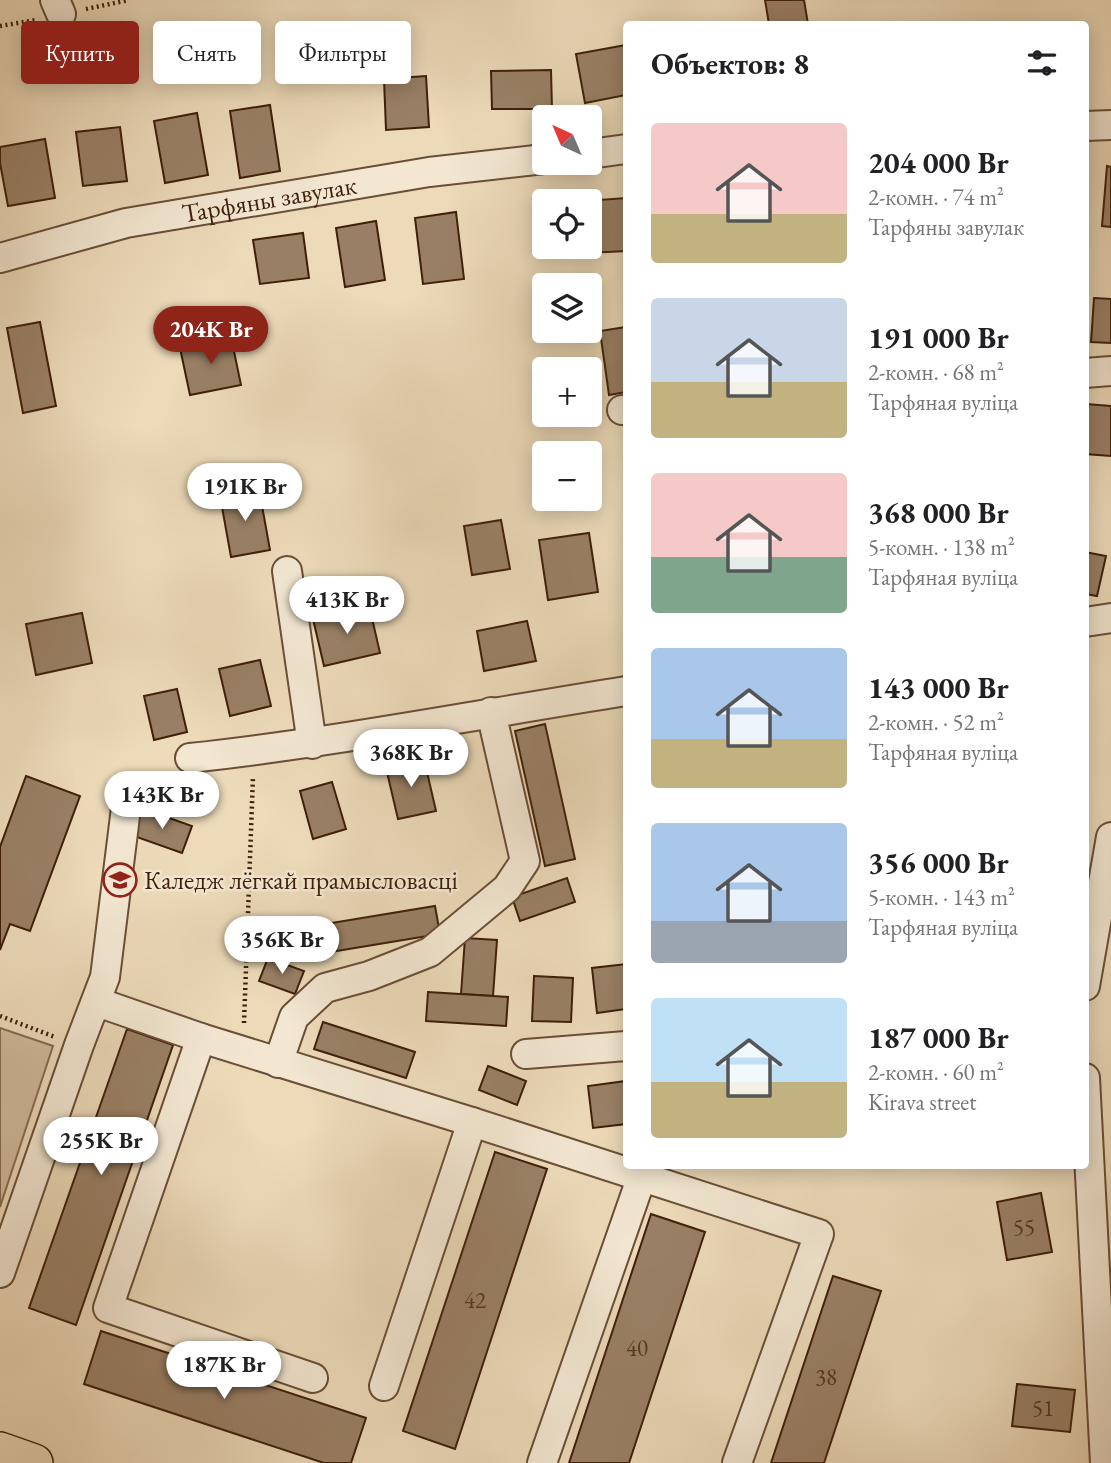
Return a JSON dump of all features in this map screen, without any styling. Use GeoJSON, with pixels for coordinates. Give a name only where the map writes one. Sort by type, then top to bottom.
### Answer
{"type":"FeatureCollection","features":[{"type":"Feature","properties":{"kind":"main road"},"geometry":{"type":"LineString","coordinates":[[0,1451],[34,1463]]}},
{"type":"Feature","properties":{"kind":"street"},"geometry":{"type":"LineString","coordinates":[[1089,126],[1111,125]]}},
{"type":"Feature","properties":{"kind":"street"},"geometry":{"type":"LineString","coordinates":[[602,152],[623,149]]}},
{"type":"Feature","properties":{"kind":"street","name":"Тарфяны завулак"},"geometry":{"type":"LineString","coordinates":[[0,258],[126,223],[429,172],[532,160]]}},
{"type":"Feature","properties":{"kind":"street"},"geometry":{"type":"LineString","coordinates":[[1089,373],[1111,371]]}},
{"type":"Feature","properties":{"kind":"street"},"geometry":{"type":"LineString","coordinates":[[287,571],[312,744]]}},
{"type":"Feature","properties":{"kind":"street"},"geometry":{"type":"LineString","coordinates":[[1089,621],[1111,618]]}},
{"type":"Feature","properties":{"kind":"street"},"geometry":{"type":"LineString","coordinates":[[190,758],[312,744],[623,691]]}},
{"type":"Feature","properties":{"kind":"street"},"geometry":{"type":"LineString","coordinates":[[278,1063],[294,1017],[325,988],[369,976],[429,951],[507,888],[525,861],[491,712]]}},
{"type":"Feature","properties":{"kind":"street"},"geometry":{"type":"LineString","coordinates":[[0,1273],[105,977],[128,792]]}},
{"type":"Feature","properties":{"kind":"street"},"geometry":{"type":"LineString","coordinates":[[1089,963],[1111,837]]}},
{"type":"Feature","properties":{"kind":"street"},"geometry":{"type":"LineString","coordinates":[[97,1002],[278,1063],[642,1177],[682,1178],[819,1234],[737,1463]]}},
{"type":"Feature","properties":{"kind":"street"},"geometry":{"type":"LineString","coordinates":[[201,1038],[108,1308],[313,1378]]}},
{"type":"Feature","properties":{"kind":"street"},"geometry":{"type":"LineString","coordinates":[[526,1054],[623,1046]]}},
{"type":"Feature","properties":{"kind":"street"},"geometry":{"type":"LineString","coordinates":[[384,1386],[472,1122]]}},
{"type":"Feature","properties":{"kind":"street"},"geometry":{"type":"LineString","coordinates":[[1089,1155],[1105,1463]]}},
{"type":"Feature","properties":{"kind":"street"},"geometry":{"type":"LineString","coordinates":[[542,1463],[642,1177]]}},
{"type":"Feature","properties":{"kind":"path"},"geometry":{"type":"LineString","coordinates":[[243,1051],[254,751]]}},
{"type":"Feature","properties":{"kind":"path"},"geometry":{"type":"LineString","coordinates":[[0,1016],[79,1045]]}},
{"type":"Feature","properties":{"kind":"shaded area"},"geometry":{"type":"Polygon","coordinates":[[[0,1028],[53,1046],[0,1207],[0,1028]]]}},
{"type":"Feature","properties":{"kind":"building"},"geometry":{"type":"Polygon","coordinates":[[[765,0],[804,0],[808,21],[768,21],[765,0]]]}},
{"type":"Feature","properties":{"kind":"building"},"geometry":{"type":"Polygon","coordinates":[[[623,46],[623,96],[585,103],[576,54],[623,46]]]}},
{"type":"Feature","properties":{"kind":"building"},"geometry":{"type":"Polygon","coordinates":[[[551,70],[552,105],[532,105],[532,109],[492,109],[491,71],[551,70]]]}},
{"type":"Feature","properties":{"kind":"building"},"geometry":{"type":"Polygon","coordinates":[[[426,76],[429,127],[386,130],[384,84],[411,84],[411,77],[426,76]]]}},
{"type":"Feature","properties":{"kind":"building"},"geometry":{"type":"Polygon","coordinates":[[[270,105],[280,171],[240,178],[230,111],[270,105]]]}},
{"type":"Feature","properties":{"kind":"building"},"geometry":{"type":"Polygon","coordinates":[[[197,113],[208,175],[165,183],[154,121],[197,113]]]}},
{"type":"Feature","properties":{"kind":"building"},"geometry":{"type":"Polygon","coordinates":[[[120,127],[127,181],[83,186],[76,132],[120,127]]]}},
{"type":"Feature","properties":{"kind":"building"},"geometry":{"type":"Polygon","coordinates":[[[45,139],[55,198],[8,206],[0,163],[0,147],[45,139]]]}},
{"type":"Feature","properties":{"kind":"building"},"geometry":{"type":"Polygon","coordinates":[[[1107,166],[1111,167],[1111,227],[1102,226],[1107,166]]]}},
{"type":"Feature","properties":{"kind":"building"},"geometry":{"type":"Polygon","coordinates":[[[623,198],[623,251],[602,252],[602,200],[623,198]]]}},
{"type":"Feature","properties":{"kind":"building"},"geometry":{"type":"Polygon","coordinates":[[[456,212],[464,279],[423,284],[415,218],[456,212]]]}},
{"type":"Feature","properties":{"kind":"building"},"geometry":{"type":"Polygon","coordinates":[[[376,221],[385,280],[345,287],[336,228],[376,221]]]}},
{"type":"Feature","properties":{"kind":"building"},"geometry":{"type":"Polygon","coordinates":[[[303,233],[309,278],[260,284],[253,240],[303,233]]]}},
{"type":"Feature","properties":{"kind":"building"},"geometry":{"type":"Polygon","coordinates":[[[1094,298],[1111,299],[1111,343],[1091,342],[1094,298]]]}},
{"type":"Feature","properties":{"kind":"building"},"geometry":{"type":"Polygon","coordinates":[[[40,322],[56,406],[23,413],[7,328],[40,322]]]}},
{"type":"Feature","properties":{"kind":"building"},"geometry":{"type":"Polygon","coordinates":[[[623,327],[623,393],[609,395],[602,331],[623,327]]]}},
{"type":"Feature","properties":{"kind":"building"},"geometry":{"type":"Polygon","coordinates":[[[231,337],[241,385],[190,395],[180,348],[231,337]]]}},
{"type":"Feature","properties":{"kind":"building"},"geometry":{"type":"Polygon","coordinates":[[[1089,404],[1111,406],[1111,456],[1089,454],[1089,404]]]}},
{"type":"Feature","properties":{"kind":"building"},"geometry":{"type":"Polygon","coordinates":[[[259,489],[270,550],[231,557],[220,496],[259,489]]]}},
{"type":"Feature","properties":{"kind":"building"},"geometry":{"type":"Polygon","coordinates":[[[501,520],[510,569],[472,575],[464,526],[501,520]]]}},
{"type":"Feature","properties":{"kind":"building"},"geometry":{"type":"Polygon","coordinates":[[[589,533],[598,592],[548,600],[539,540],[589,533]]]}},
{"type":"Feature","properties":{"kind":"building"},"geometry":{"type":"Polygon","coordinates":[[[1089,553],[1106,556],[1097,596],[1089,595],[1089,553]]]}},
{"type":"Feature","properties":{"kind":"building"},"geometry":{"type":"Polygon","coordinates":[[[369,605],[380,653],[324,666],[313,619],[369,605]]]}},
{"type":"Feature","properties":{"kind":"building"},"geometry":{"type":"Polygon","coordinates":[[[82,613],[92,663],[36,675],[26,624],[82,613]]]}},
{"type":"Feature","properties":{"kind":"building"},"geometry":{"type":"Polygon","coordinates":[[[527,621],[536,661],[484,671],[477,631],[527,621]]]}},
{"type":"Feature","properties":{"kind":"building"},"geometry":{"type":"Polygon","coordinates":[[[260,660],[271,706],[230,716],[219,669],[260,660]]]}},
{"type":"Feature","properties":{"kind":"building"},"geometry":{"type":"Polygon","coordinates":[[[177,689],[187,732],[154,740],[144,696],[177,689]]]}},
{"type":"Feature","properties":{"kind":"building"},"geometry":{"type":"Polygon","coordinates":[[[545,724],[575,859],[545,866],[515,731],[545,724]]]}},
{"type":"Feature","properties":{"kind":"building"},"geometry":{"type":"Polygon","coordinates":[[[424,759],[436,811],[398,819],[386,768],[424,759]]]}},
{"type":"Feature","properties":{"kind":"building"},"geometry":{"type":"Polygon","coordinates":[[[26,776],[80,796],[30,931],[10,924],[0,950],[0,847],[26,776]]]}},
{"type":"Feature","properties":{"kind":"building"},"geometry":{"type":"Polygon","coordinates":[[[332,782],[346,829],[313,839],[300,791],[332,782]]]}},
{"type":"Feature","properties":{"kind":"building"},"geometry":{"type":"Polygon","coordinates":[[[141,808],[192,826],[182,853],[131,835],[141,808]]]}},
{"type":"Feature","properties":{"kind":"building"},"geometry":{"type":"Polygon","coordinates":[[[567,878],[575,902],[520,921],[512,897],[567,878]]]}},
{"type":"Feature","properties":{"kind":"building"},"geometry":{"type":"Polygon","coordinates":[[[435,906],[440,934],[300,957],[295,929],[435,906]]]}},
{"type":"Feature","properties":{"kind":"building"},"geometry":{"type":"Polygon","coordinates":[[[465,938],[497,940],[493,996],[461,994],[465,938]]]}},
{"type":"Feature","properties":{"kind":"building"},"geometry":{"type":"Polygon","coordinates":[[[268,958],[304,971],[295,994],[259,981],[268,958]]]}},
{"type":"Feature","properties":{"kind":"building"},"geometry":{"type":"Polygon","coordinates":[[[623,964],[623,1009],[597,1013],[592,968],[623,964]]]}},
{"type":"Feature","properties":{"kind":"building"},"geometry":{"type":"Polygon","coordinates":[[[534,976],[573,978],[571,1022],[532,1021],[534,976]]]}},
{"type":"Feature","properties":{"kind":"building"},"geometry":{"type":"Polygon","coordinates":[[[428,992],[508,997],[506,1026],[426,1021],[428,992]]]}},
{"type":"Feature","properties":{"kind":"building"},"geometry":{"type":"Polygon","coordinates":[[[323,1022],[415,1052],[406,1078],[314,1049],[323,1022]]]}},
{"type":"Feature","properties":{"kind":"building"},"geometry":{"type":"Polygon","coordinates":[[[127,1029],[173,1045],[76,1325],[29,1308],[127,1029]]]}},
{"type":"Feature","properties":{"kind":"building"},"geometry":{"type":"Polygon","coordinates":[[[488,1066],[526,1081],[517,1105],[479,1090],[488,1066]]]}},
{"type":"Feature","properties":{"kind":"building"},"geometry":{"type":"Polygon","coordinates":[[[623,1081],[623,1124],[593,1128],[588,1086],[623,1081]]]}},
{"type":"Feature","properties":{"kind":"building"},"geometry":{"type":"Polygon","coordinates":[[[495,1152],[547,1169],[455,1449],[403,1431],[495,1152]]]}},
{"type":"Feature","properties":{"kind":"building"},"geometry":{"type":"Polygon","coordinates":[[[1041,1193],[1052,1252],[1007,1260],[997,1202],[1041,1193]]]}},
{"type":"Feature","properties":{"kind":"building"},"geometry":{"type":"Polygon","coordinates":[[[651,1214],[705,1232],[629,1463],[569,1463],[651,1214]]]}},
{"type":"Feature","properties":{"kind":"building"},"geometry":{"type":"Polygon","coordinates":[[[833,1276],[881,1291],[824,1463],[771,1463],[833,1276]]]}},
{"type":"Feature","properties":{"kind":"building"},"geometry":{"type":"Polygon","coordinates":[[[101,1331],[366,1418],[351,1463],[324,1463],[84,1384],[101,1331]]]}},
{"type":"Feature","properties":{"kind":"building"},"geometry":{"type":"Polygon","coordinates":[[[1017,1384],[1075,1390],[1070,1432],[1012,1426],[1017,1384]]]}},
{"type":"Feature","properties":{"kind":"place","name":"Каледж лёгкай прамысловасці"},"geometry":{"type":"Point","coordinates":[120,880]}}]}
